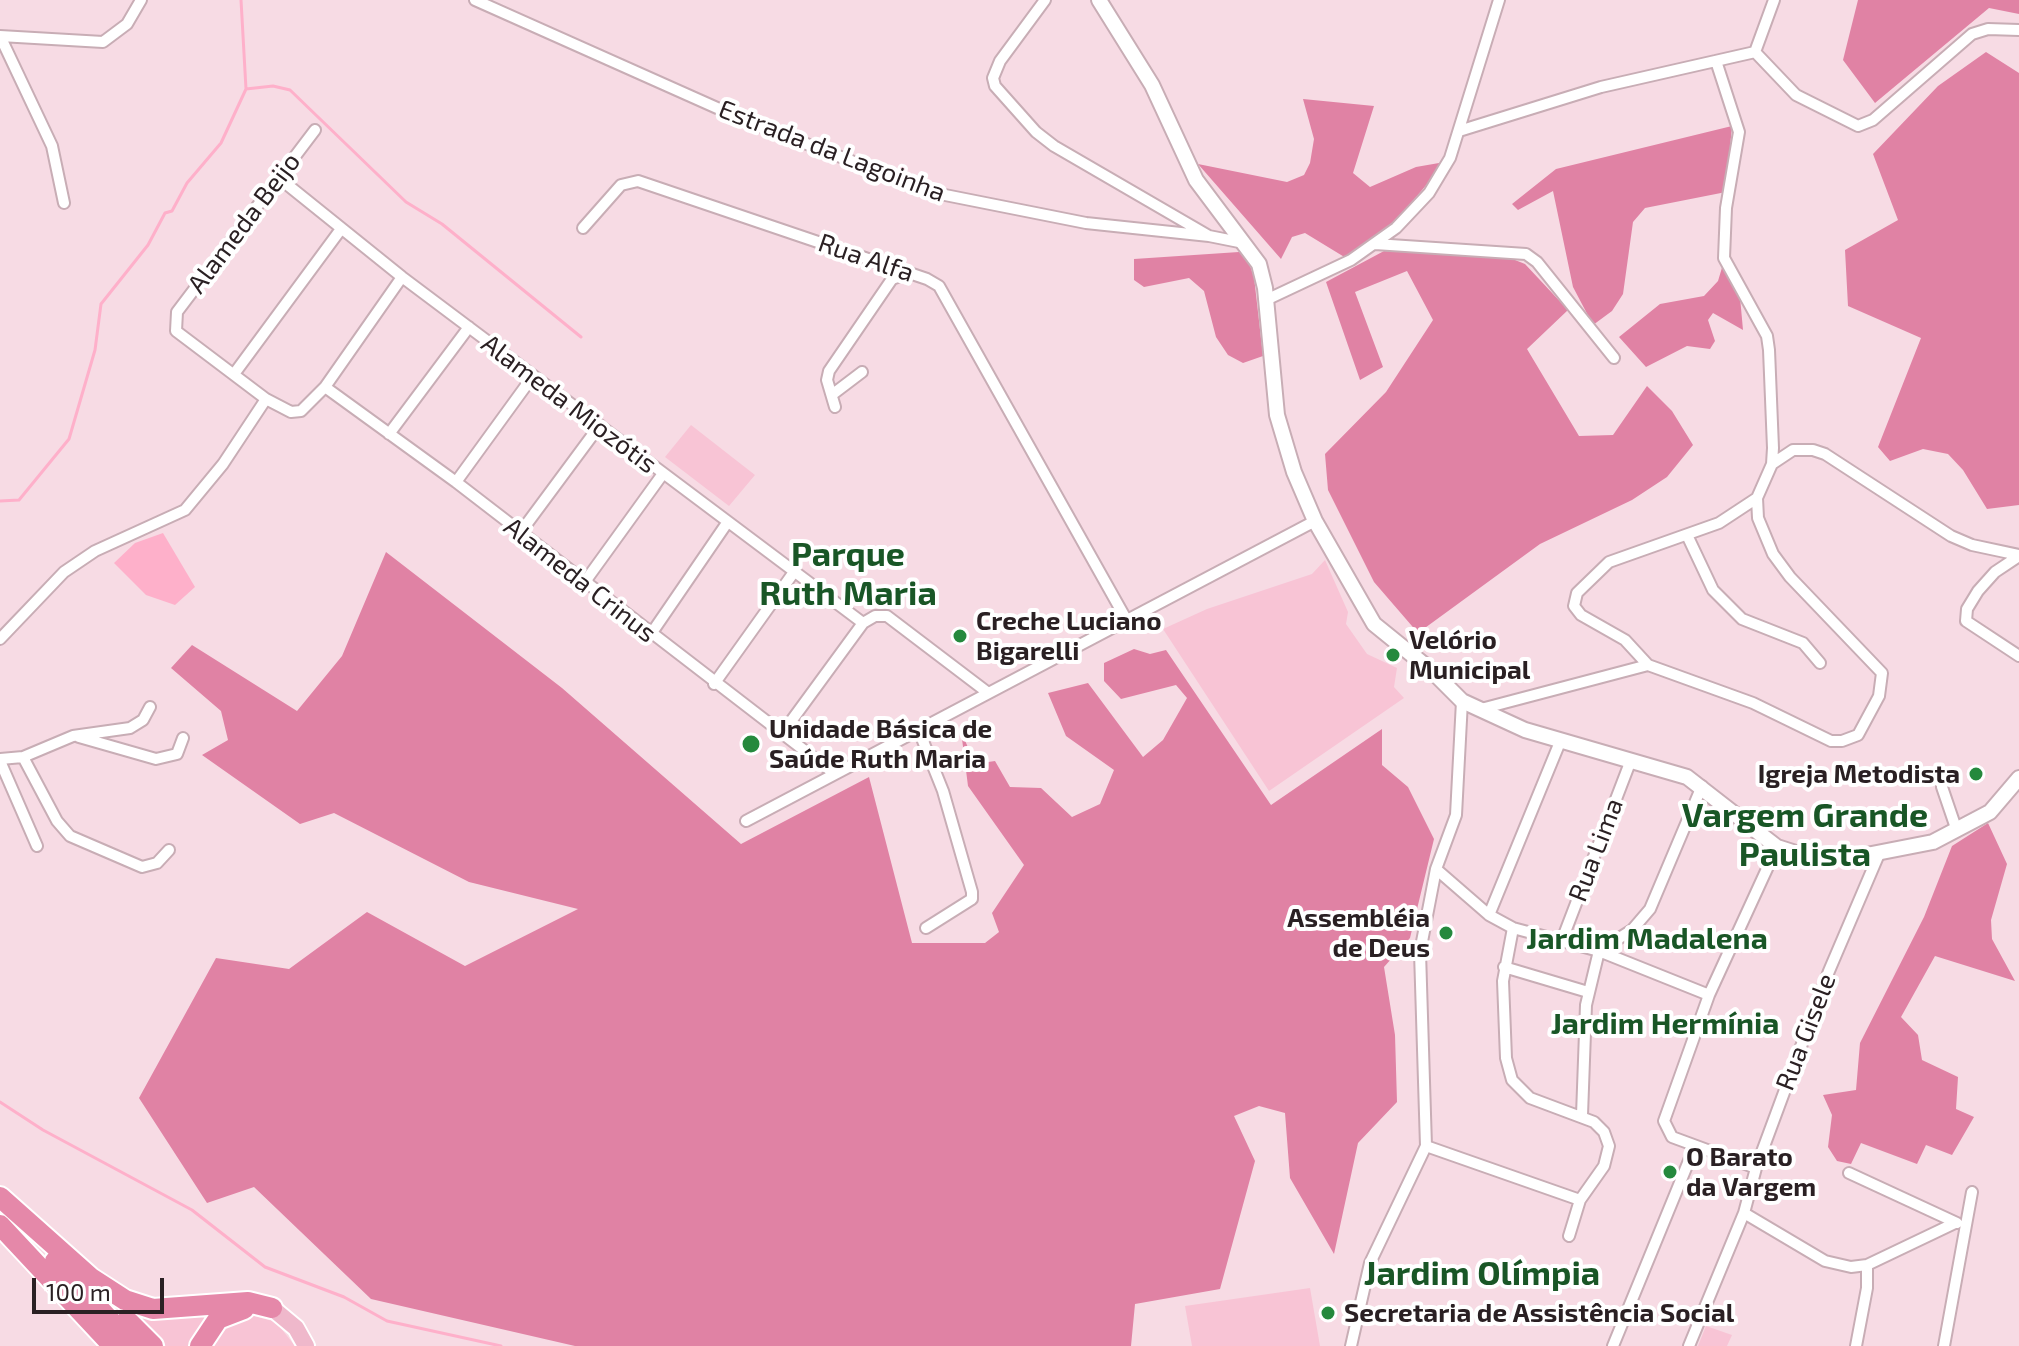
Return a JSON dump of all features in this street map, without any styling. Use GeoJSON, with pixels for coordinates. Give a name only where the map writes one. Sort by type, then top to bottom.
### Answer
{"type":"FeatureCollection","features":[{"type":"Feature","properties":{"kind":"highway"},"geometry":{"type":"LineString","coordinates":[[0,1200],[110,1292],[139,1305],[172,1310],[248,1302],[272,1308]]}},
{"type":"Feature","properties":{"kind":"highway"},"geometry":{"type":"LineString","coordinates":[[0,1200],[134,1346]]}},
{"type":"Feature","properties":{"kind":"highway"},"geometry":{"type":"LineString","coordinates":[[0,1225],[113,1346]]}},
{"type":"Feature","properties":{"kind":"highway"},"geometry":{"type":"LineString","coordinates":[[64,1254],[153,1346]]}},
{"type":"Feature","properties":{"kind":"highway"},"geometry":{"type":"LineString","coordinates":[[200,1346],[204,1335],[218,1319],[240,1310],[272,1308]]}},
{"type":"Feature","properties":{"kind":"main road"},"geometry":{"type":"LineString","coordinates":[[272,1308],[296,1328],[306,1346]]}},
{"type":"Feature","properties":{"kind":"street"},"geometry":{"type":"LineString","coordinates":[[64,203],[52,146],[0,36],[103,42],[127,24],[141,0]]}},
{"type":"Feature","properties":{"kind":"street","name":"Estrada da Lagoinha"},"geometry":{"type":"LineString","coordinates":[[475,0],[744,120],[935,193],[1086,223],[1209,236]]}},
{"type":"Feature","properties":{"kind":"street"},"geometry":{"type":"LineString","coordinates":[[1045,0],[1000,61],[993,78],[995,86],[1036,132],[1054,146],[1209,236],[1245,243]]}},
{"type":"Feature","properties":{"kind":"street"},"geometry":{"type":"LineString","coordinates":[[1099,0],[1152,85],[1196,180],[1245,243],[1263,276],[1277,415],[1294,472],[1315,521],[1374,624],[1432,671],[1462,701],[1560,742],[1665,768],[1702,786],[1777,847],[1820,858],[1879,854],[1933,842],[1990,812],[2019,778]]}},
{"type":"Feature","properties":{"kind":"street"},"geometry":{"type":"LineString","coordinates":[[1266,300],[1336,269],[1375,244],[1411,215],[1429,193],[1450,158],[1499,0]]}},
{"type":"Feature","properties":{"kind":"street"},"geometry":{"type":"LineString","coordinates":[[1755,52],[1774,0]]}},
{"type":"Feature","properties":{"kind":"street"},"geometry":{"type":"LineString","coordinates":[[1755,52],[1796,95],[1858,126],[1873,120],[1972,34],[1988,29],[2019,30]]}},
{"type":"Feature","properties":{"kind":"street"},"geometry":{"type":"LineString","coordinates":[[1459,131],[1601,87],[1755,52]]}},
{"type":"Feature","properties":{"kind":"street"},"geometry":{"type":"LineString","coordinates":[[1716,61],[1739,132],[1724,227],[1724,258],[1768,342],[1772,464],[1757,498],[1758,518],[1765,537],[1790,577],[1882,673],[1879,696],[1862,729],[1850,739],[1831,741],[1753,703],[1648,665],[1625,640],[1581,615],[1574,606],[1574,598],[1586,580],[1609,562],[1687,535],[1738,513],[1757,498]]}},
{"type":"Feature","properties":{"kind":"street","name":"Alameda Beijo"},"geometry":{"type":"LineString","coordinates":[[234,374],[176,331],[175,318],[315,130]]}},
{"type":"Feature","properties":{"kind":"street","name":"Alameda Miozótis"},"geometry":{"type":"LineString","coordinates":[[279,178],[402,277],[863,623]]}},
{"type":"Feature","properties":{"kind":"street","name":"Rua Alfa"},"geometry":{"type":"LineString","coordinates":[[583,228],[621,185],[629,180],[638,181],[939,286],[1126,619]]}},
{"type":"Feature","properties":{"kind":"street"},"geometry":{"type":"LineString","coordinates":[[341,229],[234,374],[266,399],[296,412],[305,409],[325,387],[402,277]]}},
{"type":"Feature","properties":{"kind":"street"},"geometry":{"type":"LineString","coordinates":[[1375,244],[1526,254],[1537,262],[1614,358]]}},
{"type":"Feature","properties":{"kind":"street"},"geometry":{"type":"LineString","coordinates":[[835,407],[827,380],[829,371],[892,279],[909,273]]}},
{"type":"Feature","properties":{"kind":"street"},"geometry":{"type":"LineString","coordinates":[[389,434],[469,327]]}},
{"type":"Feature","properties":{"kind":"street"},"geometry":{"type":"LineString","coordinates":[[833,394],[862,372]]}},
{"type":"Feature","properties":{"kind":"street"},"geometry":{"type":"LineString","coordinates":[[456,482],[533,376]]}},
{"type":"Feature","properties":{"kind":"street","name":"Alameda Crinus"},"geometry":{"type":"LineString","coordinates":[[325,387],[456,482],[714,684],[835,774]]}},
{"type":"Feature","properties":{"kind":"street"},"geometry":{"type":"LineString","coordinates":[[0,639],[64,572],[95,551],[185,510],[223,464],[266,399]]}},
{"type":"Feature","properties":{"kind":"street"},"geometry":{"type":"LineString","coordinates":[[520,533],[600,425]]}},
{"type":"Feature","properties":{"kind":"street"},"geometry":{"type":"LineString","coordinates":[[1772,464],[1793,450],[1825,454],[1951,536],[1972,545],[2019,555]]}},
{"type":"Feature","properties":{"kind":"street"},"geometry":{"type":"LineString","coordinates":[[584,583],[662,475]]}},
{"type":"Feature","properties":{"kind":"street"},"geometry":{"type":"LineString","coordinates":[[746,821],[1315,521]]}},
{"type":"Feature","properties":{"kind":"street"},"geometry":{"type":"LineString","coordinates":[[651,634],[727,523]]}},
{"type":"Feature","properties":{"kind":"street"},"geometry":{"type":"LineString","coordinates":[[1687,535],[1713,590],[1742,619],[1758,629],[1794,638],[1820,663]]}},
{"type":"Feature","properties":{"kind":"street"},"geometry":{"type":"LineString","coordinates":[[2019,555],[1995,572],[1978,591],[1967,609],[1966,621],[2019,656]]}},
{"type":"Feature","properties":{"kind":"street"},"geometry":{"type":"LineString","coordinates":[[714,684],[794,572]]}},
{"type":"Feature","properties":{"kind":"street"},"geometry":{"type":"LineString","coordinates":[[781,735],[863,623],[875,616],[887,616],[987,692]]}},
{"type":"Feature","properties":{"kind":"street"},"geometry":{"type":"LineString","coordinates":[[1480,710],[1648,665]]}},
{"type":"Feature","properties":{"kind":"street"},"geometry":{"type":"LineString","coordinates":[[1351,1346],[1370,1263],[1426,1146],[1420,952],[1436,869],[1456,815],[1462,701]]}},
{"type":"Feature","properties":{"kind":"street"},"geometry":{"type":"LineString","coordinates":[[37,846],[0,760],[23,757],[73,736],[130,728],[143,720],[150,707]]}},
{"type":"Feature","properties":{"kind":"street"},"geometry":{"type":"LineString","coordinates":[[919,731],[943,791],[972,892],[972,899],[926,928]]}},
{"type":"Feature","properties":{"kind":"street"},"geometry":{"type":"LineString","coordinates":[[73,736],[156,759],[177,754],[183,738]]}},
{"type":"Feature","properties":{"kind":"street"},"geometry":{"type":"LineString","coordinates":[[1489,915],[1560,742]]}},
{"type":"Feature","properties":{"kind":"street"},"geometry":{"type":"LineString","coordinates":[[23,757],[57,821],[70,836],[142,867],[157,863],[169,850]]}},
{"type":"Feature","properties":{"kind":"street","name":"Rua Lima"},"geometry":{"type":"LineString","coordinates":[[1562,940],[1631,760]]}},
{"type":"Feature","properties":{"kind":"street"},"geometry":{"type":"LineString","coordinates":[[1582,1115],[1588,992],[1599,951],[1632,930],[1650,909],[1702,786]]}},
{"type":"Feature","properties":{"kind":"street"},"geometry":{"type":"LineString","coordinates":[[1942,787],[1957,831]]}},
{"type":"Feature","properties":{"kind":"street"},"geometry":{"type":"LineString","coordinates":[[1756,1168],[1672,1137],[1664,1121],[1709,995],[1777,847]]}},
{"type":"Feature","properties":{"kind":"street","name":"Rua Gisele"},"geometry":{"type":"LineString","coordinates":[[1689,1346],[1744,1213],[1756,1168],[1836,954],[1879,854]]}},
{"type":"Feature","properties":{"kind":"street"},"geometry":{"type":"LineString","coordinates":[[1436,869],[1489,915],[1513,928],[1599,951],[1709,995]]}},
{"type":"Feature","properties":{"kind":"street"},"geometry":{"type":"LineString","coordinates":[[1513,928],[1504,967],[1506,1058],[1512,1080],[1530,1098],[1582,1115],[1601,1128],[1609,1146],[1604,1166],[1580,1200],[1569,1236]]}},
{"type":"Feature","properties":{"kind":"street"},"geometry":{"type":"LineString","coordinates":[[1504,967],[1588,992]]}},
{"type":"Feature","properties":{"kind":"street"},"geometry":{"type":"LineString","coordinates":[[1426,1146],[1580,1200]]}},
{"type":"Feature","properties":{"kind":"street"},"geometry":{"type":"LineString","coordinates":[[1613,1346],[1695,1146]]}},
{"type":"Feature","properties":{"kind":"street"},"geometry":{"type":"LineString","coordinates":[[1849,1173],[1955,1223],[1967,1225]]}},
{"type":"Feature","properties":{"kind":"street"},"geometry":{"type":"LineString","coordinates":[[1944,1346],[1972,1192]]}},
{"type":"Feature","properties":{"kind":"street"},"geometry":{"type":"LineString","coordinates":[[1744,1213],[1767,1230],[1837,1266],[1867,1265],[1955,1223]]}},
{"type":"Feature","properties":{"kind":"street"},"geometry":{"type":"LineString","coordinates":[[1856,1346],[1865,1301],[1867,1265]]}},
{"type":"Feature","properties":{"kind":"shaded area"},"geometry":{"type":"Polygon","coordinates":[[[1858,0],[2019,0],[2019,14],[1989,8],[1875,103],[1843,60],[1858,0]]]}},
{"type":"Feature","properties":{"kind":"shaded area"},"geometry":{"type":"Polygon","coordinates":[[[1986,52],[2019,73],[2019,505],[1987,509],[1963,470],[1948,454],[1923,449],[1890,461],[1878,447],[1921,338],[1848,306],[1845,250],[1898,220],[1873,154],[1938,86],[1986,52]]]}},
{"type":"Feature","properties":{"kind":"shaded area"},"geometry":{"type":"Polygon","coordinates":[[[1303,99],[1374,106],[1353,173],[1370,187],[1416,167],[1439,163],[1439,170],[1395,222],[1346,258],[1305,233],[1292,237],[1281,259],[1198,164],[1287,182],[1304,175],[1310,163],[1314,139],[1303,99]]]}},
{"type":"Feature","properties":{"kind":"shaded area"},"geometry":{"type":"Polygon","coordinates":[[[1732,126],[1726,192],[1645,208],[1633,222],[1623,294],[1612,311],[1593,325],[1573,287],[1553,191],[1518,210],[1512,204],[1556,169],[1732,126]]]}},
{"type":"Feature","properties":{"kind":"shaded area"},"geometry":{"type":"Polygon","coordinates":[[[1384,251],[1505,256],[1525,264],[1568,310],[1527,349],[1579,436],[1613,435],[1647,386],[1672,411],[1693,445],[1667,477],[1632,500],[1540,544],[1418,633],[1374,582],[1328,490],[1325,454],[1386,392],[1433,320],[1407,271],[1355,292],[1383,367],[1360,380],[1326,282],[1384,251]]]}},
{"type":"Feature","properties":{"kind":"shaded area"},"geometry":{"type":"Polygon","coordinates":[[[1239,252],[1249,263],[1254,277],[1263,356],[1243,363],[1228,355],[1216,337],[1204,291],[1189,278],[1144,287],[1134,280],[1134,259],[1239,252]]]}},
{"type":"Feature","properties":{"kind":"shaded area"},"geometry":{"type":"Polygon","coordinates":[[[1724,261],[1740,297],[1743,330],[1713,313],[1708,320],[1715,341],[1710,349],[1687,346],[1646,367],[1619,337],[1660,304],[1704,296],[1718,281],[1724,261]]]}},
{"type":"Feature","properties":{"kind":"shaded area"},"geometry":{"type":"Polygon","coordinates":[[[691,425],[755,475],[729,506],[665,457],[691,425]]]}},
{"type":"Feature","properties":{"kind":"shaded area"},"geometry":{"type":"Polygon","coordinates":[[[163,533],[195,587],[175,605],[146,595],[114,563],[135,543],[163,533]]]}},
{"type":"Feature","properties":{"kind":"shaded area"},"geometry":{"type":"Polygon","coordinates":[[[386,552],[562,688],[741,844],[869,777],[912,943],[985,943],[999,932],[992,913],[1024,865],[968,786],[961,731],[975,764],[995,761],[1010,787],[1041,788],[1072,817],[1100,804],[1114,770],[1066,736],[1048,693],[1088,683],[1143,757],[1163,740],[1187,698],[1176,685],[1121,699],[1104,681],[1104,663],[1134,649],[1150,654],[1166,650],[1271,805],[1382,729],[1382,765],[1408,787],[1434,839],[1410,938],[1384,967],[1395,1035],[1397,1102],[1358,1143],[1334,1254],[1290,1178],[1285,1113],[1259,1106],[1234,1116],[1255,1161],[1220,1289],[1135,1304],[1131,1346],[575,1346],[371,1299],[254,1187],[207,1203],[139,1098],[216,958],[289,969],[367,912],[465,966],[578,909],[469,882],[334,813],[300,824],[202,755],[228,740],[221,711],[171,668],[192,645],[297,711],[342,656],[386,552]]]}},
{"type":"Feature","properties":{"kind":"shaded area"},"geometry":{"type":"Polygon","coordinates":[[[1325,560],[1348,612],[1346,624],[1367,654],[1397,668],[1394,687],[1404,698],[1269,791],[1163,629],[1207,609],[1312,574],[1325,560]]]}},
{"type":"Feature","properties":{"kind":"shaded area"},"geometry":{"type":"Polygon","coordinates":[[[1988,823],[2007,864],[1991,920],[1992,939],[2015,981],[1935,956],[1901,1017],[1918,1035],[1922,1060],[1958,1077],[1956,1109],[1974,1117],[1952,1155],[1926,1145],[1917,1164],[1861,1143],[1851,1164],[1837,1161],[1828,1147],[1832,1115],[1823,1095],[1856,1090],[1860,1043],[1924,917],[1952,846],[1988,823]]]}},
{"type":"Feature","properties":{"kind":"shaded area"},"geometry":{"type":"Polygon","coordinates":[[[1310,1288],[1320,1346],[1192,1346],[1185,1306],[1310,1288]]]}},
{"type":"Feature","properties":{"kind":"shaded area"},"geometry":{"type":"Polygon","coordinates":[[[119,1302],[226,1309],[194,1346],[166,1346],[119,1302]]]}},
{"type":"Feature","properties":{"kind":"shaded area"},"geometry":{"type":"Polygon","coordinates":[[[251,1315],[276,1322],[295,1346],[205,1346],[216,1327],[251,1315]]]}},
{"type":"Feature","properties":{"kind":"shaded area"},"geometry":{"type":"Polygon","coordinates":[[[1706,1326],[1732,1335],[1727,1346],[1698,1346],[1706,1326]]]}},
{"type":"Feature","properties":{"kind":"waterway"},"geometry":{"type":"LineString","coordinates":[[0,501],[19,500],[69,439],[95,350],[101,304],[148,245],[165,213],[172,211],[187,183],[221,143],[246,89],[241,0]]}},
{"type":"Feature","properties":{"kind":"waterway"},"geometry":{"type":"LineString","coordinates":[[246,89],[273,86],[290,90],[406,202],[442,224],[581,337]]}},
{"type":"Feature","properties":{"kind":"waterway"},"geometry":{"type":"LineString","coordinates":[[0,1102],[43,1130],[192,1210],[265,1267],[344,1297],[387,1321],[501,1346]]}},
{"type":"Feature","properties":{"kind":"place","name":"Creche Luciano Bigarelli"},"geometry":{"type":"Point","coordinates":[960,636]}},
{"type":"Feature","properties":{"kind":"place","name":"Velório Municipal"},"geometry":{"type":"Point","coordinates":[1393,655]}},
{"type":"Feature","properties":{"kind":"place","name":"Unidade Básica de Saúde Ruth Maria"},"geometry":{"type":"Point","coordinates":[751,744]}},
{"type":"Feature","properties":{"kind":"place","name":"Igreja Metodista"},"geometry":{"type":"Point","coordinates":[1976,774]}},
{"type":"Feature","properties":{"kind":"place","name":"Assembléia de Deus"},"geometry":{"type":"Point","coordinates":[1446,933]}},
{"type":"Feature","properties":{"kind":"place","name":"O Barato da Vargem"},"geometry":{"type":"Point","coordinates":[1670,1172]}},
{"type":"Feature","properties":{"kind":"place","name":"Secretaria de Assistência Social"},"geometry":{"type":"Point","coordinates":[1328,1313]}},
{"type":"Feature","properties":{"kind":"district","name":"Parque Ruth Maria"},"geometry":{"type":"Point","coordinates":[848,574]}},
{"type":"Feature","properties":{"kind":"district","name":"Vargem Grande Paulista"},"geometry":{"type":"Point","coordinates":[1805,836]}},
{"type":"Feature","properties":{"kind":"district","name":"Jardim Madalena"},"geometry":{"type":"Point","coordinates":[1647,939]}},
{"type":"Feature","properties":{"kind":"district","name":"Jardim Hermínia"},"geometry":{"type":"Point","coordinates":[1665,1024]}},
{"type":"Feature","properties":{"kind":"district","name":"Jardim Olímpia"},"geometry":{"type":"Point","coordinates":[1482,1274]}}]}
